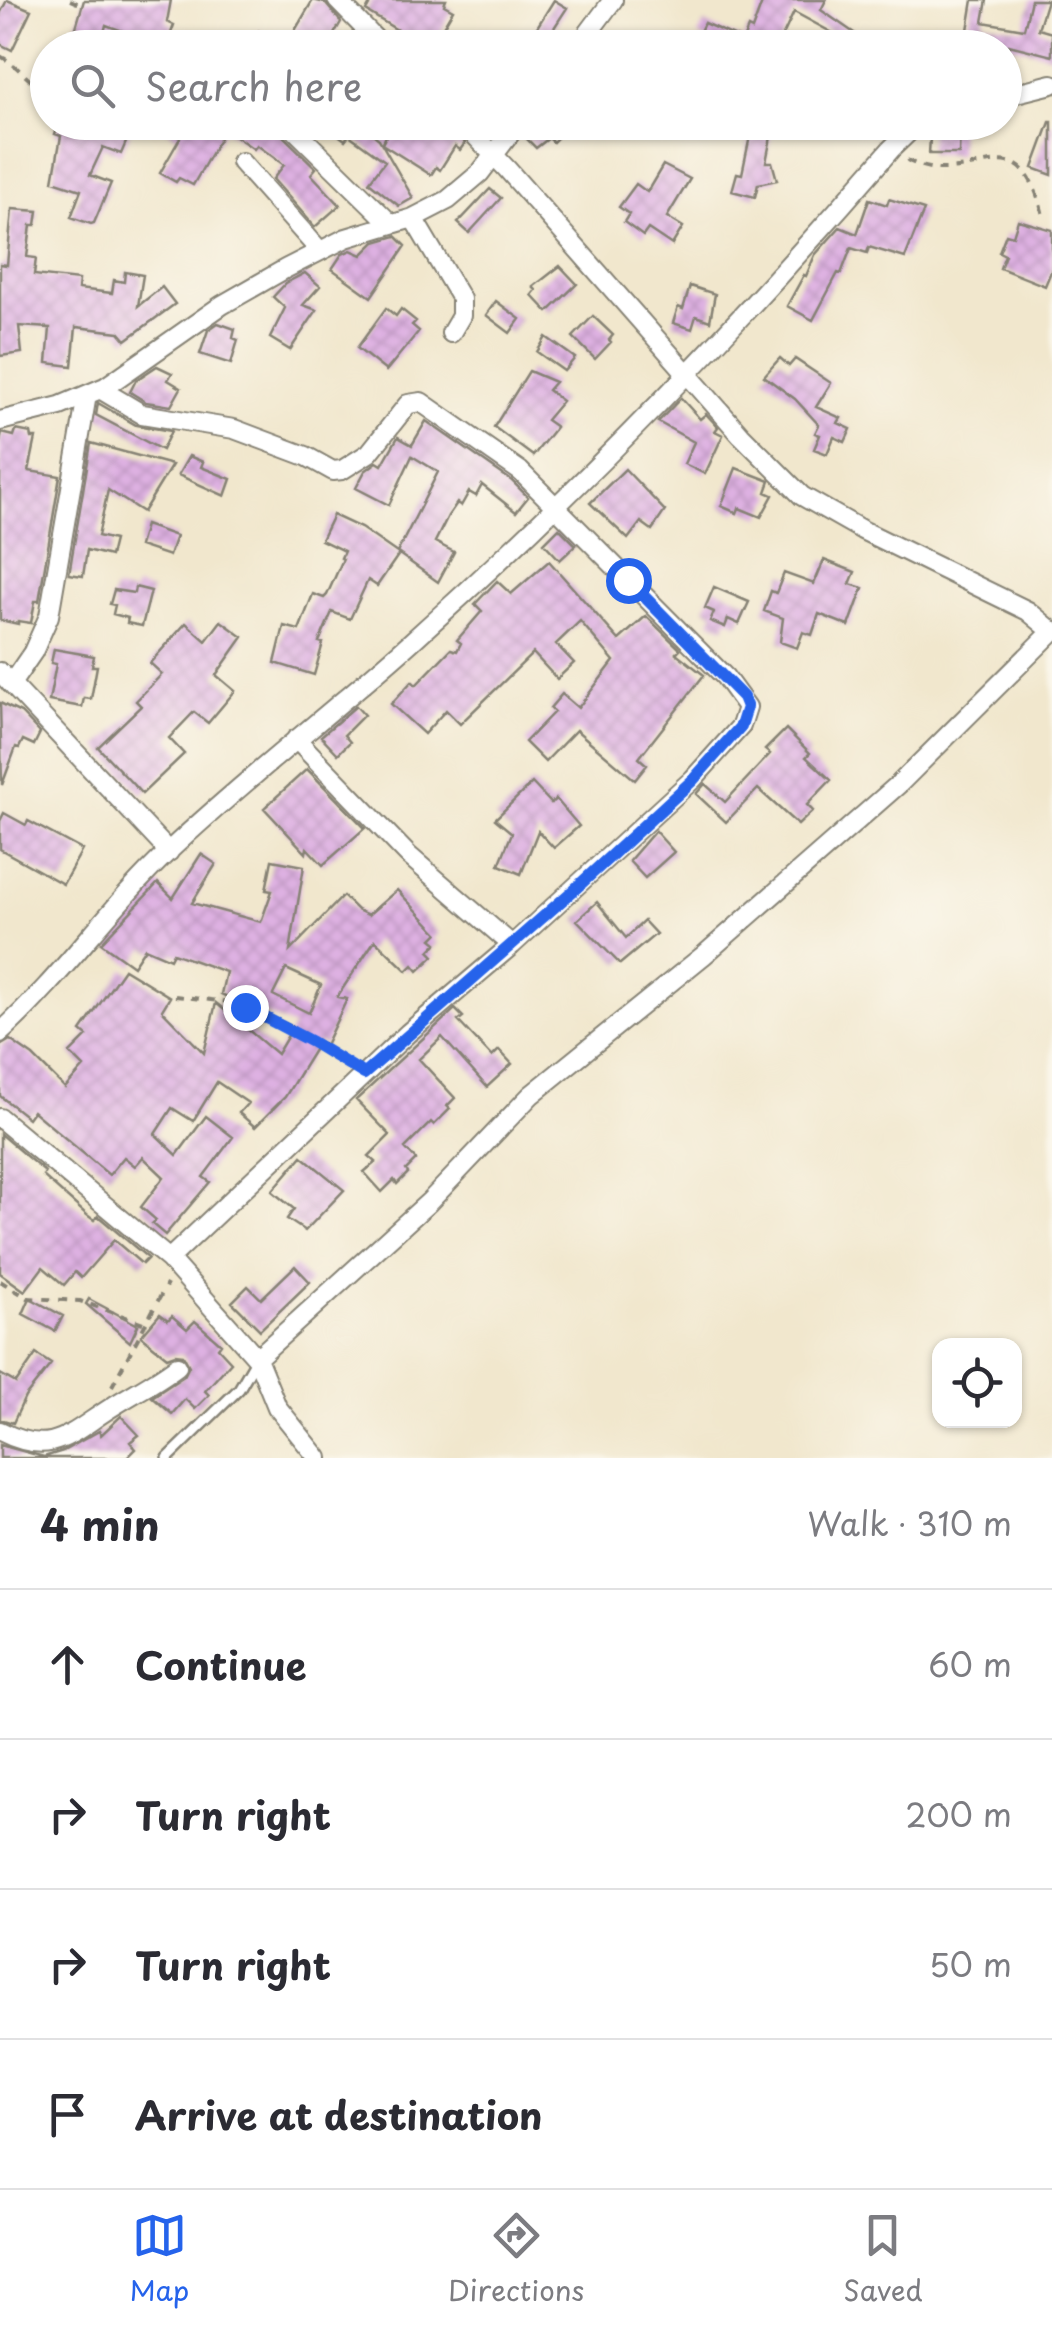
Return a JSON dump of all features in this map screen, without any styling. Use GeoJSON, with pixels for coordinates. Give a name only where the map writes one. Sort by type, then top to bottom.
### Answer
{"type":"FeatureCollection","features":[{"type":"Feature","properties":{"kind":"street"},"geometry":{"type":"LineString","coordinates":[[336,0],[366,30]]}},
{"type":"Feature","properties":{"kind":"street"},"geometry":{"type":"LineString","coordinates":[[590,30],[613,0]]}},
{"type":"Feature","properties":{"kind":"street"},"geometry":{"type":"LineString","coordinates":[[1022,92],[1052,84]]}},
{"type":"Feature","properties":{"kind":"street"},"geometry":{"type":"LineString","coordinates":[[306,140],[390,223]]}},
{"type":"Feature","properties":{"kind":"street"},"geometry":{"type":"LineString","coordinates":[[257,1358],[429,1202],[531,1095],[704,954],[900,784],[1052,632],[1028,612],[802,496],[688,376],[479,140]]}},
{"type":"Feature","properties":{"kind":"street"},"geometry":{"type":"LineString","coordinates":[[0,421],[94,392],[222,305],[320,250],[390,223],[414,218],[465,188],[506,140]]}},
{"type":"Feature","properties":{"kind":"street"},"geometry":{"type":"LineString","coordinates":[[0,1033],[47,988],[168,852],[410,642],[688,376],[900,140]]}},
{"type":"Feature","properties":{"kind":"street"},"geometry":{"type":"LineString","coordinates":[[241,162],[320,250]]}},
{"type":"Feature","properties":{"kind":"street"},"geometry":{"type":"LineString","coordinates":[[414,218],[461,300],[462,316],[451,334]]}},
{"type":"Feature","properties":{"kind":"street"},"geometry":{"type":"LineString","coordinates":[[94,392],[142,414],[234,429],[306,456],[333,471],[342,470],[368,452],[408,404],[420,402],[520,470],[725,676],[747,707],[746,716],[693,780],[364,1074],[173,1263]]}},
{"type":"Feature","properties":{"kind":"street"},"geometry":{"type":"LineString","coordinates":[[94,392],[49,616],[33,652],[6,678],[168,852]]}},
{"type":"Feature","properties":{"kind":"street"},"geometry":{"type":"LineString","coordinates":[[296,739],[408,855],[512,944]]}},
{"type":"Feature","properties":{"kind":"street"},"geometry":{"type":"LineString","coordinates":[[0,1118],[173,1263],[257,1358],[278,1407],[318,1458]]}},
{"type":"Feature","properties":{"kind":"street"},"geometry":{"type":"LineString","coordinates":[[0,1431],[38,1444],[68,1438],[177,1366]]}},
{"type":"Feature","properties":{"kind":"lane"},"geometry":{"type":"LineString","coordinates":[[168,1458],[239,1389],[257,1358]]}},
{"type":"Feature","properties":{"kind":"path"},"geometry":{"type":"LineString","coordinates":[[70,0],[82,4]]}},
{"type":"Feature","properties":{"kind":"path"},"geometry":{"type":"LineString","coordinates":[[0,56],[30,81]]}},
{"type":"Feature","properties":{"kind":"path"},"geometry":{"type":"LineString","coordinates":[[891,149],[910,162],[931,169],[1003,161],[1018,164],[1032,179],[1044,220]]}},
{"type":"Feature","properties":{"kind":"path"},"geometry":{"type":"LineString","coordinates":[[174,996],[245,1007],[364,1074]]}},
{"type":"Feature","properties":{"kind":"path"},"geometry":{"type":"LineString","coordinates":[[107,1392],[173,1263]]}},
{"type":"Feature","properties":{"kind":"path"},"geometry":{"type":"LineString","coordinates":[[0,1281],[28,1298],[80,1301],[143,1323]]}},
{"type":"Feature","properties":{"kind":"building"},"geometry":{"type":"Polygon","coordinates":[[[7,0],[31,10],[12,50],[0,44],[0,14],[7,0]]]}},
{"type":"Feature","properties":{"kind":"building"},"geometry":{"type":"Polygon","coordinates":[[[84,0],[171,0],[167,22],[174,25],[172,30],[120,30],[106,25],[105,30],[75,30],[84,0]]]}},
{"type":"Feature","properties":{"kind":"building"},"geometry":{"type":"Polygon","coordinates":[[[313,0],[325,3],[341,22],[336,30],[295,30],[313,0]]]}},
{"type":"Feature","properties":{"kind":"building"},"geometry":{"type":"Polygon","coordinates":[[[372,0],[446,0],[444,5],[453,10],[441,30],[397,30],[366,11],[372,0]]]}},
{"type":"Feature","properties":{"kind":"building"},"geometry":{"type":"Polygon","coordinates":[[[554,0],[567,8],[553,30],[535,30],[554,0]]]}},
{"type":"Feature","properties":{"kind":"building"},"geometry":{"type":"Polygon","coordinates":[[[763,0],[826,0],[821,10],[850,30],[827,30],[794,12],[786,30],[752,30],[763,0]]]}},
{"type":"Feature","properties":{"kind":"building"},"geometry":{"type":"Polygon","coordinates":[[[973,0],[987,0],[983,22],[1024,29],[1031,0],[1047,0],[1038,29],[1052,33],[1052,56],[1022,48],[1022,30],[968,30],[973,0]]]}},
{"type":"Feature","properties":{"kind":"building"},"geometry":{"type":"Polygon","coordinates":[[[704,23],[720,30],[701,30],[704,23]]]}},
{"type":"Feature","properties":{"kind":"building"},"geometry":{"type":"Polygon","coordinates":[[[1052,122],[1052,175],[1033,168],[1052,122]]]}},
{"type":"Feature","properties":{"kind":"building"},"geometry":{"type":"Polygon","coordinates":[[[60,140],[127,140],[121,154],[103,147],[90,175],[111,183],[94,223],[71,217],[81,190],[53,181],[60,140]]]}},
{"type":"Feature","properties":{"kind":"building"},"geometry":{"type":"Polygon","coordinates":[[[179,140],[219,140],[193,185],[160,173],[179,140]]]}},
{"type":"Feature","properties":{"kind":"building"},"geometry":{"type":"Polygon","coordinates":[[[241,140],[287,140],[316,168],[311,174],[340,205],[315,227],[273,179],[284,165],[257,145],[254,149],[241,140]]]}},
{"type":"Feature","properties":{"kind":"building"},"geometry":{"type":"Polygon","coordinates":[[[356,140],[380,140],[413,198],[399,206],[369,182],[385,161],[356,140]]]}},
{"type":"Feature","properties":{"kind":"building"},"geometry":{"type":"Polygon","coordinates":[[[384,140],[465,143],[460,150],[455,146],[440,170],[436,167],[431,175],[382,144],[384,140]]]}},
{"type":"Feature","properties":{"kind":"building"},"geometry":{"type":"Polygon","coordinates":[[[528,140],[546,140],[536,148],[528,140]]]}},
{"type":"Feature","properties":{"kind":"building"},"geometry":{"type":"Polygon","coordinates":[[[749,140],[770,140],[766,162],[772,162],[777,180],[758,184],[755,197],[732,191],[737,173],[742,174],[749,140]]]}},
{"type":"Feature","properties":{"kind":"building"},"geometry":{"type":"Polygon","coordinates":[[[930,140],[959,140],[959,154],[929,154],[930,140]]]}},
{"type":"Feature","properties":{"kind":"building"},"geometry":{"type":"Polygon","coordinates":[[[663,165],[690,179],[667,217],[683,227],[672,245],[648,229],[643,236],[624,222],[629,214],[619,207],[636,184],[647,192],[663,165]]]}},
{"type":"Feature","properties":{"kind":"building"},"geometry":{"type":"Polygon","coordinates":[[[490,189],[501,198],[469,233],[458,223],[490,189]]]}},
{"type":"Feature","properties":{"kind":"building"},"geometry":{"type":"Polygon","coordinates":[[[869,199],[887,205],[889,199],[924,210],[905,258],[869,247],[867,253],[851,248],[841,274],[838,273],[813,320],[787,306],[815,255],[840,227],[857,234],[869,199]]]}},
{"type":"Feature","properties":{"kind":"building"},"geometry":{"type":"Polygon","coordinates":[[[12,209],[38,211],[36,225],[31,225],[27,257],[36,258],[34,275],[79,280],[78,289],[112,293],[114,280],[124,282],[125,272],[143,275],[138,306],[162,287],[175,304],[126,340],[119,332],[76,327],[72,366],[47,363],[50,328],[19,326],[22,353],[0,356],[0,264],[7,265],[12,209]]]}},
{"type":"Feature","properties":{"kind":"building"},"geometry":{"type":"Polygon","coordinates":[[[1018,220],[1052,230],[1052,269],[1045,286],[1000,268],[1005,255],[999,252],[1006,234],[1013,236],[1018,220]]]}},
{"type":"Feature","properties":{"kind":"building"},"geometry":{"type":"Polygon","coordinates":[[[396,236],[406,246],[371,297],[332,269],[342,254],[351,250],[362,255],[375,242],[396,236]]]}},
{"type":"Feature","properties":{"kind":"building"},"geometry":{"type":"Polygon","coordinates":[[[560,266],[577,284],[548,312],[532,295],[536,290],[533,287],[560,266]]]}},
{"type":"Feature","properties":{"kind":"building"},"geometry":{"type":"Polygon","coordinates":[[[305,273],[320,286],[303,305],[317,310],[290,350],[270,338],[285,308],[273,297],[286,283],[305,273]]]}},
{"type":"Feature","properties":{"kind":"building"},"geometry":{"type":"Polygon","coordinates":[[[690,286],[715,294],[710,321],[696,316],[692,329],[673,323],[678,307],[683,309],[690,286]]]}},
{"type":"Feature","properties":{"kind":"building"},"geometry":{"type":"Polygon","coordinates":[[[496,301],[520,319],[510,333],[486,315],[496,301]]]}},
{"type":"Feature","properties":{"kind":"building"},"geometry":{"type":"Polygon","coordinates":[[[386,308],[396,316],[401,309],[416,321],[412,325],[419,331],[386,371],[357,348],[386,308]]]}},
{"type":"Feature","properties":{"kind":"building"},"geometry":{"type":"Polygon","coordinates":[[[593,316],[613,335],[595,359],[573,337],[593,316]]]}},
{"type":"Feature","properties":{"kind":"building"},"geometry":{"type":"Polygon","coordinates":[[[218,323],[235,329],[233,338],[238,340],[231,364],[200,354],[208,330],[218,323]]]}},
{"type":"Feature","properties":{"kind":"building"},"geometry":{"type":"Polygon","coordinates":[[[546,337],[575,358],[564,371],[537,352],[546,337]]]}},
{"type":"Feature","properties":{"kind":"building"},"geometry":{"type":"Polygon","coordinates":[[[780,358],[789,366],[795,359],[831,383],[816,407],[841,418],[838,423],[851,429],[845,442],[834,437],[827,454],[814,449],[820,435],[815,433],[819,425],[795,399],[764,376],[780,358]]]}},
{"type":"Feature","properties":{"kind":"building"},"geometry":{"type":"Polygon","coordinates":[[[157,366],[172,373],[168,380],[181,388],[171,406],[146,402],[130,392],[136,380],[157,366]]]}},
{"type":"Feature","properties":{"kind":"building"},"geometry":{"type":"Polygon","coordinates":[[[529,371],[555,382],[548,390],[562,401],[546,420],[556,427],[533,456],[494,427],[529,371]]]}},
{"type":"Feature","properties":{"kind":"building"},"geometry":{"type":"Polygon","coordinates":[[[681,398],[700,419],[706,414],[718,427],[715,431],[723,435],[705,474],[684,464],[694,442],[658,422],[681,398]]]}},
{"type":"Feature","properties":{"kind":"building"},"geometry":{"type":"Polygon","coordinates":[[[98,403],[136,425],[171,431],[162,450],[96,415],[98,403]]]}},
{"type":"Feature","properties":{"kind":"building"},"geometry":{"type":"Polygon","coordinates":[[[426,421],[512,481],[528,497],[516,512],[482,485],[476,496],[469,492],[461,506],[457,503],[448,516],[435,542],[454,552],[438,582],[399,554],[377,586],[368,580],[350,619],[332,612],[319,642],[323,643],[314,675],[275,663],[284,626],[299,630],[313,594],[324,598],[327,595],[343,559],[344,551],[321,540],[333,515],[361,528],[397,553],[438,472],[412,456],[389,505],[356,488],[365,471],[377,462],[382,465],[398,437],[412,445],[426,421]]]}},
{"type":"Feature","properties":{"kind":"building"},"geometry":{"type":"Polygon","coordinates":[[[16,430],[36,438],[29,471],[60,476],[39,601],[35,601],[31,623],[18,624],[0,620],[0,442],[2,433],[14,436],[16,430]]]}},
{"type":"Feature","properties":{"kind":"building"},"geometry":{"type":"Polygon","coordinates":[[[91,443],[172,465],[143,512],[108,490],[98,536],[114,540],[110,556],[87,550],[83,576],[69,574],[91,443]]]}},
{"type":"Feature","properties":{"kind":"building"},"geometry":{"type":"Polygon","coordinates":[[[189,456],[203,462],[201,467],[231,479],[225,496],[178,475],[189,456]]]}},
{"type":"Feature","properties":{"kind":"building"},"geometry":{"type":"Polygon","coordinates":[[[736,468],[770,481],[766,492],[773,495],[761,517],[721,506],[736,468]]]}},
{"type":"Feature","properties":{"kind":"building"},"geometry":{"type":"Polygon","coordinates":[[[625,469],[665,511],[652,530],[641,522],[628,539],[590,503],[625,469]]]}},
{"type":"Feature","properties":{"kind":"building"},"geometry":{"type":"Polygon","coordinates":[[[145,525],[176,536],[169,556],[139,546],[145,525]]]}},
{"type":"Feature","properties":{"kind":"building"},"geometry":{"type":"Polygon","coordinates":[[[559,528],[576,545],[560,560],[544,543],[559,528]]]}},
{"type":"Feature","properties":{"kind":"building"},"geometry":{"type":"Polygon","coordinates":[[[824,560],[855,572],[850,584],[863,588],[849,626],[819,614],[812,635],[803,632],[797,648],[780,642],[783,618],[764,611],[771,591],[776,593],[784,573],[814,584],[824,560]]]}},
{"type":"Feature","properties":{"kind":"building"},"geometry":{"type":"Polygon","coordinates":[[[549,561],[619,640],[646,616],[680,649],[676,653],[704,675],[639,758],[647,765],[635,780],[576,730],[545,762],[525,742],[554,712],[550,708],[562,694],[578,708],[614,661],[580,621],[556,644],[574,663],[557,679],[533,653],[460,724],[446,710],[424,734],[391,704],[451,649],[457,651],[461,643],[457,640],[482,611],[475,604],[497,581],[511,594],[549,561]]]}},
{"type":"Feature","properties":{"kind":"building"},"geometry":{"type":"Polygon","coordinates":[[[135,587],[151,591],[142,626],[113,614],[115,605],[110,604],[114,590],[134,593],[135,587]]]}},
{"type":"Feature","properties":{"kind":"building"},"geometry":{"type":"Polygon","coordinates":[[[714,587],[749,602],[739,624],[728,619],[725,627],[710,621],[714,612],[705,608],[714,587]]]}},
{"type":"Feature","properties":{"kind":"building"},"geometry":{"type":"Polygon","coordinates":[[[221,621],[243,637],[216,675],[235,691],[208,723],[194,712],[169,738],[184,754],[142,794],[98,747],[141,706],[136,701],[162,674],[150,663],[186,623],[206,641],[221,621]]]}},
{"type":"Feature","properties":{"kind":"building"},"geometry":{"type":"Polygon","coordinates":[[[54,649],[94,656],[92,666],[97,666],[91,699],[84,698],[82,707],[49,701],[56,664],[51,663],[54,649]]]}},
{"type":"Feature","properties":{"kind":"building"},"geometry":{"type":"Polygon","coordinates":[[[0,703],[21,713],[40,733],[34,745],[23,740],[16,747],[2,785],[0,703]]]}},
{"type":"Feature","properties":{"kind":"building"},"geometry":{"type":"Polygon","coordinates":[[[356,706],[364,715],[344,735],[350,742],[338,754],[321,736],[356,706]]]}},
{"type":"Feature","properties":{"kind":"building"},"geometry":{"type":"Polygon","coordinates":[[[786,729],[810,753],[806,757],[831,780],[807,805],[813,811],[798,825],[758,789],[726,822],[696,794],[705,784],[725,802],[770,754],[765,750],[786,729]]]}},
{"type":"Feature","properties":{"kind":"building"},"geometry":{"type":"Polygon","coordinates":[[[307,769],[365,828],[323,865],[307,848],[306,853],[264,808],[307,769]]]}},
{"type":"Feature","properties":{"kind":"building"},"geometry":{"type":"Polygon","coordinates":[[[532,783],[551,803],[556,799],[579,826],[554,848],[538,831],[521,874],[499,865],[512,833],[495,819],[532,783]]]}},
{"type":"Feature","properties":{"kind":"building"},"geometry":{"type":"Polygon","coordinates":[[[4,813],[26,825],[28,821],[82,850],[63,884],[0,849],[0,821],[4,813]]]}},
{"type":"Feature","properties":{"kind":"building"},"geometry":{"type":"Polygon","coordinates":[[[655,831],[674,852],[645,878],[629,861],[655,831]]]}},
{"type":"Feature","properties":{"kind":"building"},"geometry":{"type":"Polygon","coordinates":[[[201,854],[216,864],[192,903],[261,922],[272,891],[266,890],[272,860],[304,866],[290,951],[343,896],[368,915],[397,890],[438,933],[432,939],[437,943],[429,951],[434,956],[418,971],[413,965],[407,971],[375,940],[337,997],[347,999],[325,1045],[319,1042],[285,1097],[255,1127],[239,1113],[248,1103],[217,1082],[193,1121],[172,1108],[155,1134],[177,1155],[206,1116],[233,1137],[203,1177],[210,1182],[165,1235],[141,1207],[164,1177],[143,1157],[135,1166],[124,1157],[109,1175],[33,1111],[28,1118],[0,1096],[0,1046],[10,1040],[33,1056],[65,1088],[84,1067],[70,1053],[87,1036],[81,1031],[124,969],[170,997],[162,1010],[204,1053],[216,1003],[277,1054],[293,1027],[221,994],[226,972],[173,953],[170,959],[145,948],[133,966],[101,943],[158,883],[173,898],[201,854]],[[286,969],[273,995],[309,1013],[321,985],[286,969]]]}},
{"type":"Feature","properties":{"kind":"building"},"geometry":{"type":"Polygon","coordinates":[[[597,902],[626,938],[644,921],[656,934],[620,964],[577,920],[597,902]]]}},
{"type":"Feature","properties":{"kind":"building"},"geometry":{"type":"Polygon","coordinates":[[[455,1009],[463,1017],[458,1021],[492,1057],[499,1050],[512,1064],[487,1087],[442,1037],[419,1059],[455,1098],[434,1125],[431,1122],[405,1148],[416,1160],[406,1170],[408,1173],[382,1192],[364,1172],[376,1162],[369,1156],[390,1135],[356,1100],[455,1009]]]}},
{"type":"Feature","properties":{"kind":"building"},"geometry":{"type":"Polygon","coordinates":[[[0,1134],[87,1215],[94,1220],[98,1216],[148,1258],[142,1264],[114,1240],[81,1278],[75,1272],[64,1285],[43,1267],[25,1291],[0,1273],[0,1134]]]}},
{"type":"Feature","properties":{"kind":"building"},"geometry":{"type":"Polygon","coordinates":[[[302,1156],[344,1190],[305,1231],[287,1219],[294,1209],[272,1191],[302,1156]]]}},
{"type":"Feature","properties":{"kind":"building"},"geometry":{"type":"Polygon","coordinates":[[[295,1266],[310,1282],[260,1330],[232,1302],[248,1286],[261,1299],[295,1266]]]}},
{"type":"Feature","properties":{"kind":"building"},"geometry":{"type":"Polygon","coordinates":[[[30,1298],[63,1316],[55,1331],[23,1314],[30,1298]]]}},
{"type":"Feature","properties":{"kind":"building"},"geometry":{"type":"Polygon","coordinates":[[[89,1299],[138,1325],[130,1342],[86,1304],[89,1299]]]}},
{"type":"Feature","properties":{"kind":"building"},"geometry":{"type":"Polygon","coordinates":[[[160,1314],[168,1320],[172,1316],[187,1329],[195,1321],[221,1344],[218,1348],[231,1362],[205,1391],[209,1395],[195,1409],[185,1399],[172,1414],[152,1397],[184,1376],[189,1366],[183,1355],[167,1357],[141,1336],[160,1314]]]}},
{"type":"Feature","properties":{"kind":"building"},"geometry":{"type":"Polygon","coordinates":[[[36,1354],[51,1364],[25,1397],[13,1423],[0,1419],[0,1374],[16,1383],[36,1354]]]}},
{"type":"Feature","properties":{"kind":"building"},"geometry":{"type":"Polygon","coordinates":[[[121,1416],[139,1435],[130,1442],[136,1449],[127,1458],[0,1458],[0,1445],[44,1457],[63,1451],[99,1431],[101,1435],[121,1416]]]}},
{"type":"Feature","properties":{"kind":"route"},"geometry":{"type":"LineString","coordinates":[[245,1007],[364,1074],[575,889],[717,754],[746,716],[743,697],[628,580]]}}]}
